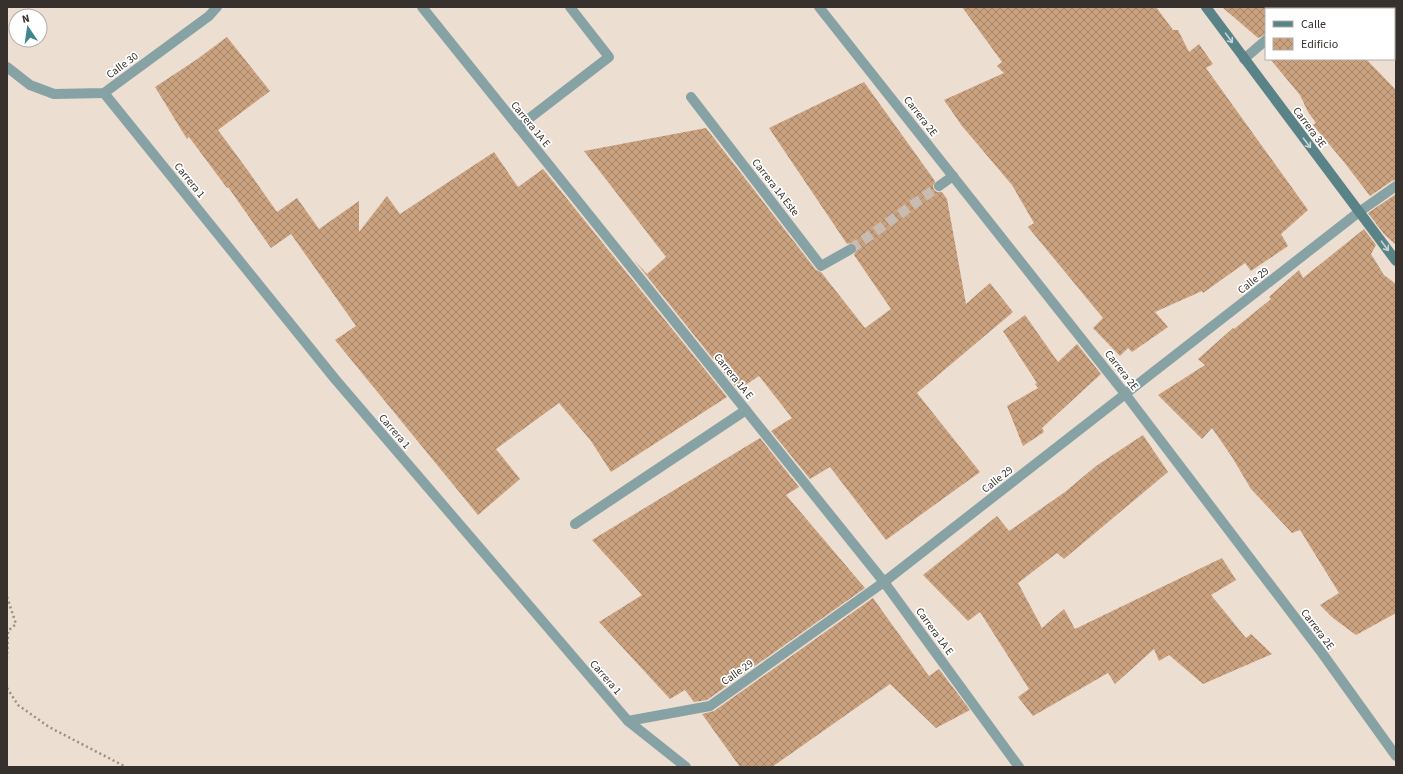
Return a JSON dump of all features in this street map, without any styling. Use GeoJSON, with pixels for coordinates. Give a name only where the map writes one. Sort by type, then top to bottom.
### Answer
{"type":"FeatureCollection","features":[{"type":"Feature","properties":{"kind":"main road","name":"Carrera 3E"},"geometry":{"type":"LineString","coordinates":[[1206,7],[1396,261]]}},
{"type":"Feature","properties":{"kind":"street","name":"Calle 30"},"geometry":{"type":"LineString","coordinates":[[7,67],[30,85],[54,94],[104,93],[208,16],[217,7]]}},
{"type":"Feature","properties":{"kind":"street","name":"Carrera 1A E"},"geometry":{"type":"LineString","coordinates":[[422,7],[884,582],[1019,767]]}},
{"type":"Feature","properties":{"kind":"street"},"geometry":{"type":"LineString","coordinates":[[518,127],[609,57],[570,7]]}},
{"type":"Feature","properties":{"kind":"street","name":"Carrera 2E"},"geometry":{"type":"LineString","coordinates":[[819,7],[1126,395],[1322,653],[1396,756]]}},
{"type":"Feature","properties":{"kind":"street"},"geometry":{"type":"LineString","coordinates":[[1244,59],[1265,41]]}},
{"type":"Feature","properties":{"kind":"street","name":"Carrera 1"},"geometry":{"type":"LineString","coordinates":[[104,93],[335,379],[628,721],[686,767]]}},
{"type":"Feature","properties":{"kind":"street","name":"Carrera 1A Este"},"geometry":{"type":"LineString","coordinates":[[691,97],[821,266],[851,249]]}},
{"type":"Feature","properties":{"kind":"street"},"geometry":{"type":"LineString","coordinates":[[938,186],[953,176]]}},
{"type":"Feature","properties":{"kind":"street","name":"Calle 29"},"geometry":{"type":"LineString","coordinates":[[628,721],[710,706],[884,582],[1359,212],[1396,186]]}},
{"type":"Feature","properties":{"kind":"street"},"geometry":{"type":"LineString","coordinates":[[575,524],[746,410]]}},
{"type":"Feature","properties":{"kind":"path"},"geometry":{"type":"LineString","coordinates":[[7,597],[16,624],[8,631],[7,658]]}},
{"type":"Feature","properties":{"kind":"path"},"geometry":{"type":"LineString","coordinates":[[7,688],[18,705],[49,727],[126,767]]}},
{"type":"Feature","properties":{"kind":"building"},"geometry":{"type":"Polygon","coordinates":[[[962,7],[1156,7],[1173,30],[1178,30],[1189,52],[1199,44],[1213,64],[1206,68],[1308,210],[1281,234],[1288,246],[1251,271],[1245,263],[1203,293],[1202,291],[1155,312],[1168,327],[1132,352],[1128,348],[1120,356],[1093,328],[1103,318],[1028,227],[1034,223],[1012,185],[962,126],[944,100],[1004,73],[997,66],[1002,62],[962,7]]]}},
{"type":"Feature","properties":{"kind":"building"},"geometry":{"type":"Polygon","coordinates":[[[1222,7],[1266,7],[1265,34],[1258,38],[1222,7]]]}},
{"type":"Feature","properties":{"kind":"building"},"geometry":{"type":"Polygon","coordinates":[[[227,37],[270,91],[218,130],[277,212],[297,198],[319,229],[359,201],[359,232],[387,196],[400,214],[494,152],[518,187],[543,169],[727,397],[611,472],[591,441],[559,403],[496,449],[520,479],[478,515],[335,340],[356,326],[291,234],[271,248],[228,187],[227,188],[189,137],[187,139],[155,87],[196,60],[227,37]]]}},
{"type":"Feature","properties":{"kind":"building"},"geometry":{"type":"Polygon","coordinates":[[[1271,60],[1367,60],[1396,90],[1396,180],[1392,181],[1370,196],[1313,125],[1316,123],[1308,112],[1300,95],[1271,60]]]}},
{"type":"Feature","properties":{"kind":"building"},"geometry":{"type":"Polygon","coordinates":[[[864,82],[935,181],[933,186],[934,190],[937,192],[942,192],[947,199],[966,304],[990,283],[1013,312],[917,393],[980,472],[886,540],[830,467],[810,479],[771,431],[792,418],[759,376],[738,390],[634,260],[647,274],[666,257],[584,151],[706,128],[816,270],[821,272],[865,328],[891,309],[854,255],[857,249],[856,245],[851,243],[847,244],[769,128],[864,82]]]}},
{"type":"Feature","properties":{"kind":"building"},"geometry":{"type":"Polygon","coordinates":[[[1396,194],[1396,245],[1384,234],[1368,213],[1396,194]]]}},
{"type":"Feature","properties":{"kind":"building"},"geometry":{"type":"Polygon","coordinates":[[[1364,229],[1376,245],[1371,254],[1384,275],[1396,284],[1396,613],[1356,635],[1333,618],[1320,605],[1339,593],[1300,530],[1292,533],[1251,489],[1232,457],[1212,428],[1202,439],[1158,395],[1205,365],[1198,359],[1233,328],[1234,329],[1271,299],[1269,297],[1299,270],[1303,278],[1364,229]]]}},
{"type":"Feature","properties":{"kind":"building"},"geometry":{"type":"Polygon","coordinates":[[[1025,315],[1058,362],[1077,344],[1101,374],[1042,428],[1044,432],[1023,446],[1007,406],[1038,388],[1035,384],[1037,383],[1003,331],[1025,315]]]}},
{"type":"Feature","properties":{"kind":"building"},"geometry":{"type":"Polygon","coordinates":[[[1143,435],[1168,472],[1064,559],[1057,553],[1018,583],[1042,628],[1064,609],[1075,629],[1222,558],[1236,580],[1211,595],[1246,638],[1251,634],[1272,654],[1203,684],[1169,655],[1159,661],[1154,649],[1115,684],[1108,673],[1033,716],[1018,697],[1029,689],[980,612],[968,621],[923,575],[997,516],[1009,531],[1065,492],[1096,466],[1143,435]]]}},
{"type":"Feature","properties":{"kind":"building"},"geometry":{"type":"Polygon","coordinates":[[[760,438],[799,487],[786,495],[865,588],[707,700],[694,702],[685,690],[670,699],[599,622],[642,595],[592,540],[760,438]]]}},
{"type":"Feature","properties":{"kind":"building"},"geometry":{"type":"Polygon","coordinates":[[[873,598],[929,676],[939,669],[970,710],[936,728],[890,684],[772,767],[740,767],[702,714],[714,711],[873,598]]]}},
{"type":"Feature","properties":{"kind":"tunnel"},"geometry":{"type":"LineString","coordinates":[[851,249],[939,186]]}}]}
